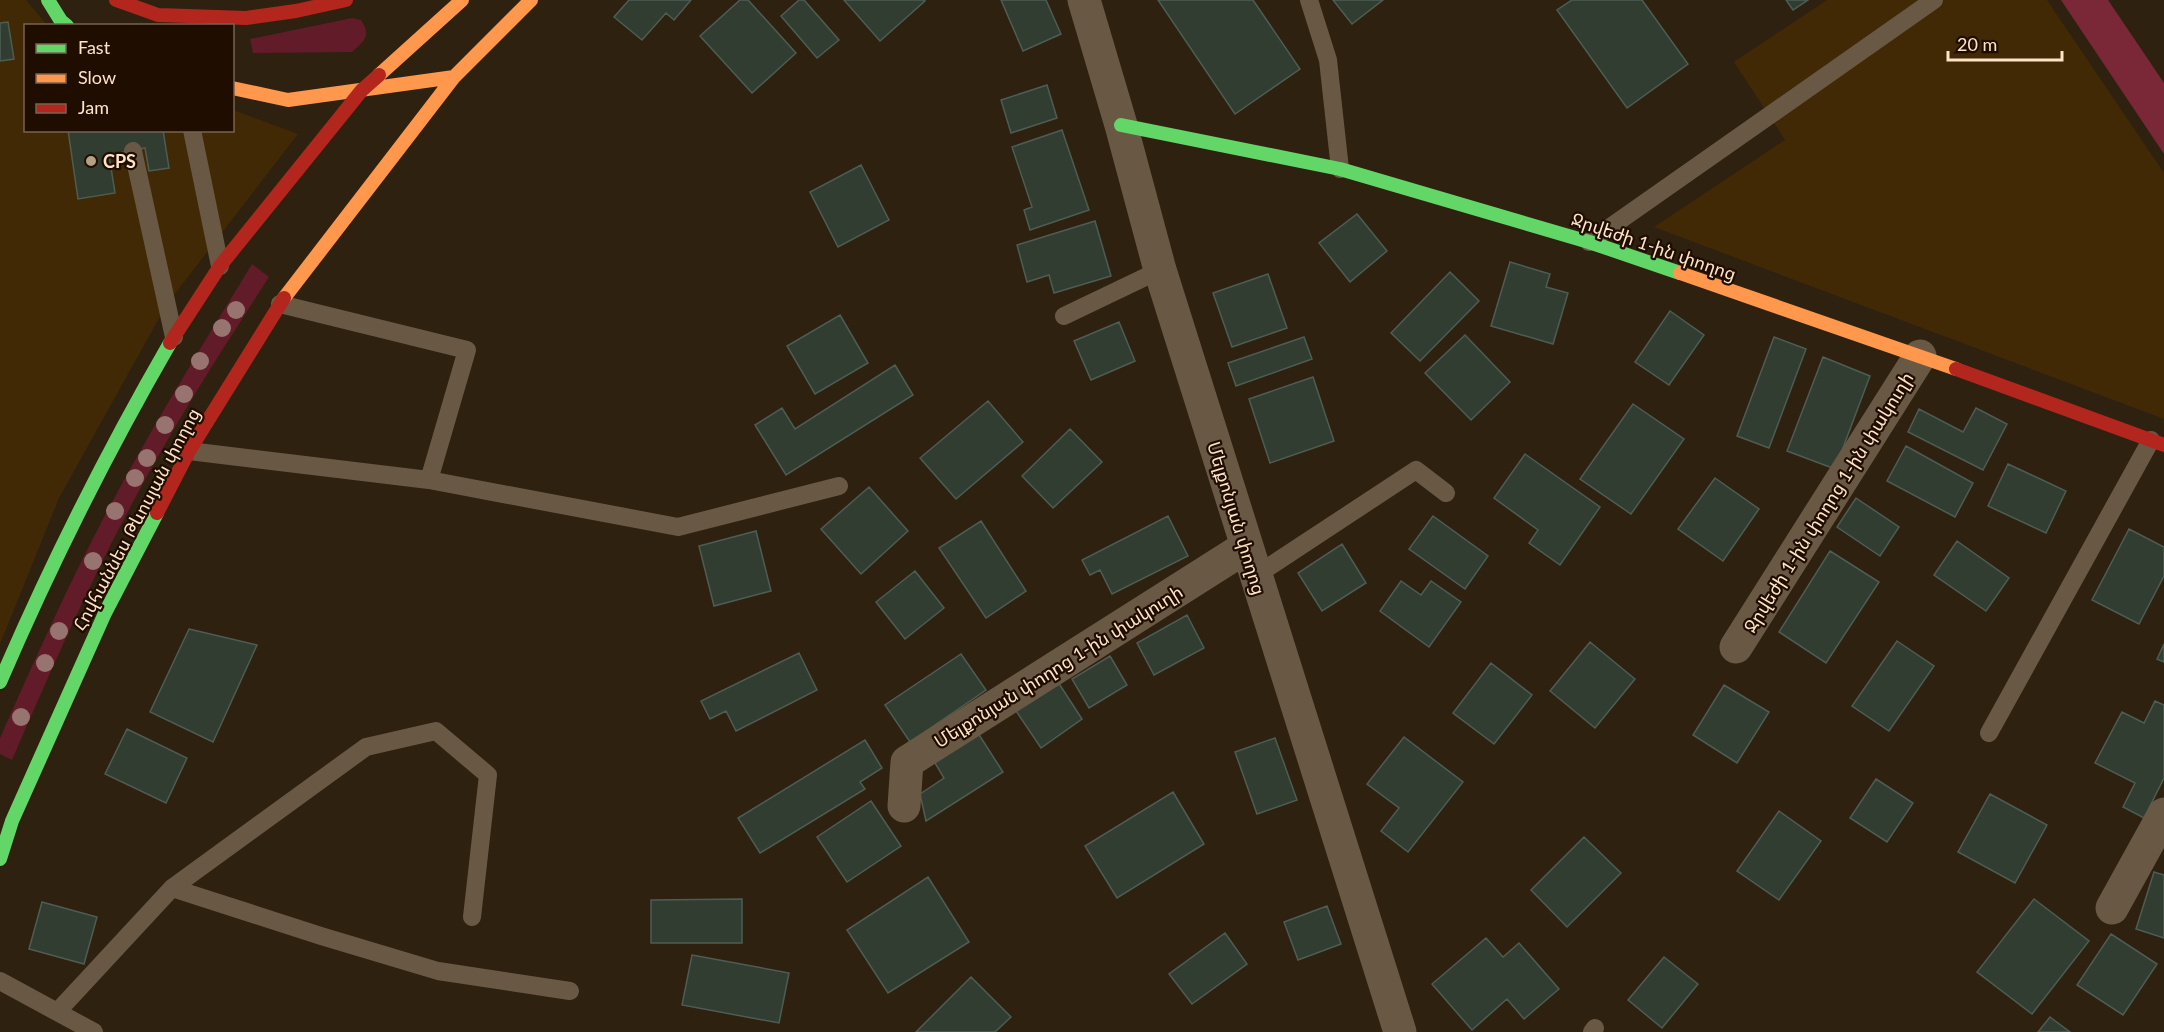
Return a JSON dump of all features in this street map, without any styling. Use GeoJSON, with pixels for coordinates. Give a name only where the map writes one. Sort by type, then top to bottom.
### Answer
{"type":"FeatureCollection","features":[{"type":"Feature","properties":{"kind":"main road"},"geometry":{"type":"LineString","coordinates":[[48,0],[65,24]]}},
{"type":"Feature","properties":{"kind":"main road"},"geometry":{"type":"LineString","coordinates":[[116,0],[158,15],[246,18],[296,11],[346,0]]}},
{"type":"Feature","properties":{"kind":"main road"},"geometry":{"type":"LineString","coordinates":[[0,681],[36,599],[142,392],[220,266],[362,90],[462,0]]}},
{"type":"Feature","properties":{"kind":"main road","name":"Հովհաննես Թևոսյան փողոց"},"geometry":{"type":"LineString","coordinates":[[0,859],[6,818],[105,613],[189,452],[280,304],[454,77],[527,2]]}},
{"type":"Feature","properties":{"kind":"main road"},"geometry":{"type":"LineString","coordinates":[[234,88],[288,100],[454,77]]}},
{"type":"Feature","properties":{"kind":"main road","name":"Ջրվեժի 1-ին փողոց"},"geometry":{"type":"LineString","coordinates":[[1121,124],[1340,169],[1589,242],[1920,356],[2158,443]]}},
{"type":"Feature","properties":{"kind":"street","name":"Մելքոնյան փողոց"},"geometry":{"type":"LineString","coordinates":[[1084,0],[1121,124],[1160,270],[1400,1032]]}},
{"type":"Feature","properties":{"kind":"street","name":"Ջրվեժի 1-ին փողոց 1-ին փակուղի"},"geometry":{"type":"LineString","coordinates":[[1736,647],[1920,356]]}},
{"type":"Feature","properties":{"kind":"street","name":"Մելքոնյան փողոց 1-ին փակուղի"},"geometry":{"type":"LineString","coordinates":[[904,806],[907,762],[1250,561]]}},
{"type":"Feature","properties":{"kind":"street"},"geometry":{"type":"LineString","coordinates":[[2112,908],[2164,814]]}},
{"type":"Feature","properties":{"kind":"lane"},"geometry":{"type":"LineString","coordinates":[[1309,0],[1328,60],[1340,169]]}},
{"type":"Feature","properties":{"kind":"lane"},"geometry":{"type":"LineString","coordinates":[[1589,242],[1934,0]]}},
{"type":"Feature","properties":{"kind":"lane"},"geometry":{"type":"LineString","coordinates":[[192,132],[220,266]]}},
{"type":"Feature","properties":{"kind":"lane"},"geometry":{"type":"LineString","coordinates":[[133,151],[174,337]]}},
{"type":"Feature","properties":{"kind":"lane"},"geometry":{"type":"LineString","coordinates":[[1064,316],[1160,270]]}},
{"type":"Feature","properties":{"kind":"lane"},"geometry":{"type":"LineString","coordinates":[[280,304],[467,350],[429,480]]}},
{"type":"Feature","properties":{"kind":"lane"},"geometry":{"type":"LineString","coordinates":[[1989,733],[2158,443]]}},
{"type":"Feature","properties":{"kind":"lane"},"geometry":{"type":"LineString","coordinates":[[189,452],[429,480],[678,527],[839,486]]}},
{"type":"Feature","properties":{"kind":"lane"},"geometry":{"type":"LineString","coordinates":[[1250,561],[1416,470],[1446,493]]}},
{"type":"Feature","properties":{"kind":"lane"},"geometry":{"type":"LineString","coordinates":[[57,1012],[172,888],[366,747],[436,731],[488,775],[472,917]]}},
{"type":"Feature","properties":{"kind":"lane"},"geometry":{"type":"LineString","coordinates":[[172,888],[438,971],[570,991]]}},
{"type":"Feature","properties":{"kind":"lane"},"geometry":{"type":"LineString","coordinates":[[0,981],[94,1032]]}},
{"type":"Feature","properties":{"kind":"shaded area"},"geometry":{"type":"Polygon","coordinates":[[[0,0],[26,0],[46,24],[24,24],[24,132],[234,132],[234,110],[298,134],[167,304],[59,498],[0,644],[0,0]]]}},
{"type":"Feature","properties":{"kind":"shaded area"},"geometry":{"type":"Polygon","coordinates":[[[1827,0],[2047,0],[2164,173],[2164,419],[1654,227],[1785,140],[1734,62],[1827,0]]]}},
{"type":"Feature","properties":{"kind":"shaded area"},"geometry":{"type":"Polygon","coordinates":[[[2061,0],[2108,0],[2164,83],[2164,154],[2061,0]]]}},
{"type":"Feature","properties":{"kind":"shaded area"},"geometry":{"type":"Polygon","coordinates":[[[352,18],[361,20],[366,34],[363,41],[352,52],[253,53],[250,39],[352,18]]]}},
{"type":"Feature","properties":{"kind":"shaded area"},"geometry":{"type":"Polygon","coordinates":[[[252,264],[269,277],[182,415],[134,500],[70,628],[12,760],[0,754],[0,738],[71,582],[150,434],[252,264]]]}},
{"type":"Feature","properties":{"kind":"building"},"geometry":{"type":"Polygon","coordinates":[[[629,0],[691,0],[674,20],[666,13],[642,40],[614,17],[629,0]]]}},
{"type":"Feature","properties":{"kind":"building"},"geometry":{"type":"Polygon","coordinates":[[[740,0],[748,0],[796,53],[752,93],[700,36],[740,0]]]}},
{"type":"Feature","properties":{"kind":"building"},"geometry":{"type":"Polygon","coordinates":[[[799,0],[804,0],[839,40],[817,58],[781,16],[799,0]]]}},
{"type":"Feature","properties":{"kind":"building"},"geometry":{"type":"Polygon","coordinates":[[[844,0],[924,0],[925,1],[880,41],[844,0]]]}},
{"type":"Feature","properties":{"kind":"building"},"geometry":{"type":"Polygon","coordinates":[[[1001,0],[1046,0],[1061,34],[1023,51],[1001,0]]]}},
{"type":"Feature","properties":{"kind":"building"},"geometry":{"type":"Polygon","coordinates":[[[1158,0],[1253,0],[1300,69],[1235,114],[1158,0]]]}},
{"type":"Feature","properties":{"kind":"building"},"geometry":{"type":"Polygon","coordinates":[[[1333,0],[1383,0],[1352,24],[1333,0]]]}},
{"type":"Feature","properties":{"kind":"building"},"geometry":{"type":"Polygon","coordinates":[[[1572,0],[1642,0],[1688,64],[1627,108],[1557,10],[1572,0]]]}},
{"type":"Feature","properties":{"kind":"building"},"geometry":{"type":"Polygon","coordinates":[[[1786,0],[1808,0],[1793,10],[1786,0]]]}},
{"type":"Feature","properties":{"kind":"building"},"geometry":{"type":"Polygon","coordinates":[[[8,22],[14,59],[0,61],[0,23],[8,22]]]}},
{"type":"Feature","properties":{"kind":"building"},"geometry":{"type":"Polygon","coordinates":[[[1047,85],[1057,118],[1011,133],[1001,100],[1047,85]]]}},
{"type":"Feature","properties":{"kind":"building"},"geometry":{"type":"Polygon","coordinates":[[[1062,130],[1089,210],[1030,230],[1024,210],[1032,207],[1012,147],[1062,130]]]}},
{"type":"Feature","properties":{"kind":"building","name":"CPS"},"geometry":{"type":"Polygon","coordinates":[[[68,132],[163,132],[169,168],[149,171],[145,148],[109,155],[115,193],[78,199],[68,132]]]}},
{"type":"Feature","properties":{"kind":"building"},"geometry":{"type":"Polygon","coordinates":[[[861,165],[889,220],[838,247],[810,192],[861,165]]]}},
{"type":"Feature","properties":{"kind":"building"},"geometry":{"type":"Polygon","coordinates":[[[1357,214],[1387,251],[1350,282],[1319,243],[1357,214]]]}},
{"type":"Feature","properties":{"kind":"building"},"geometry":{"type":"Polygon","coordinates":[[[1095,221],[1111,276],[1054,293],[1049,275],[1027,282],[1017,245],[1095,221]]]}},
{"type":"Feature","properties":{"kind":"building"},"geometry":{"type":"Polygon","coordinates":[[[1510,262],[1550,274],[1546,287],[1568,293],[1553,344],[1491,326],[1510,262]]]}},
{"type":"Feature","properties":{"kind":"building"},"geometry":{"type":"Polygon","coordinates":[[[1450,272],[1479,301],[1420,361],[1391,333],[1450,272]]]}},
{"type":"Feature","properties":{"kind":"building"},"geometry":{"type":"Polygon","coordinates":[[[1268,274],[1287,328],[1232,347],[1213,293],[1268,274]]]}},
{"type":"Feature","properties":{"kind":"building"},"geometry":{"type":"Polygon","coordinates":[[[1670,311],[1704,335],[1669,385],[1635,362],[1670,311]]]}},
{"type":"Feature","properties":{"kind":"building"},"geometry":{"type":"Polygon","coordinates":[[[840,315],[868,363],[815,394],[787,346],[840,315]]]}},
{"type":"Feature","properties":{"kind":"building"},"geometry":{"type":"Polygon","coordinates":[[[1119,322],[1135,361],[1091,380],[1074,341],[1119,322]]]}},
{"type":"Feature","properties":{"kind":"building"},"geometry":{"type":"Polygon","coordinates":[[[1465,335],[1510,382],[1471,420],[1425,373],[1465,335]]]}},
{"type":"Feature","properties":{"kind":"building"},"geometry":{"type":"Polygon","coordinates":[[[1304,337],[1312,359],[1236,386],[1228,363],[1304,337]]]}},
{"type":"Feature","properties":{"kind":"building"},"geometry":{"type":"Polygon","coordinates":[[[1774,337],[1806,349],[1769,448],[1737,436],[1774,337]]]}},
{"type":"Feature","properties":{"kind":"building"},"geometry":{"type":"Polygon","coordinates":[[[1823,357],[1870,376],[1835,469],[1787,451],[1823,357]]]}},
{"type":"Feature","properties":{"kind":"building"},"geometry":{"type":"Polygon","coordinates":[[[895,365],[913,395],[786,475],[755,425],[782,408],[795,429],[895,365]]]}},
{"type":"Feature","properties":{"kind":"building"},"geometry":{"type":"Polygon","coordinates":[[[1313,377],[1334,441],[1270,463],[1249,399],[1313,377]]]}},
{"type":"Feature","properties":{"kind":"building"},"geometry":{"type":"Polygon","coordinates":[[[988,401],[1023,442],[956,499],[920,458],[988,401]]]}},
{"type":"Feature","properties":{"kind":"building"},"geometry":{"type":"Polygon","coordinates":[[[1633,404],[1684,439],[1631,514],[1580,479],[1633,404]]]}},
{"type":"Feature","properties":{"kind":"building"},"geometry":{"type":"Polygon","coordinates":[[[1976,408],[2007,424],[1983,470],[1908,432],[1919,409],[1963,432],[1976,408]]]}},
{"type":"Feature","properties":{"kind":"building"},"geometry":{"type":"Polygon","coordinates":[[[1070,429],[1102,462],[1053,508],[1022,476],[1070,429]]]}},
{"type":"Feature","properties":{"kind":"building"},"geometry":{"type":"Polygon","coordinates":[[[1906,446],[1973,483],[1955,517],[1887,481],[1906,446]]]}},
{"type":"Feature","properties":{"kind":"building"},"geometry":{"type":"Polygon","coordinates":[[[1525,454],[1600,507],[1560,565],[1529,543],[1538,530],[1494,498],[1525,454]]]}},
{"type":"Feature","properties":{"kind":"building"},"geometry":{"type":"Polygon","coordinates":[[[2008,464],[2066,491],[2046,533],[1988,506],[2008,464]]]}},
{"type":"Feature","properties":{"kind":"building"},"geometry":{"type":"Polygon","coordinates":[[[1715,478],[1759,509],[1723,561],[1678,529],[1715,478]]]}},
{"type":"Feature","properties":{"kind":"building"},"geometry":{"type":"Polygon","coordinates":[[[869,487],[908,531],[861,574],[821,529],[869,487]]]}},
{"type":"Feature","properties":{"kind":"building"},"geometry":{"type":"Polygon","coordinates":[[[1856,498],[1899,527],[1880,556],[1837,527],[1856,498]]]}},
{"type":"Feature","properties":{"kind":"building"},"geometry":{"type":"Polygon","coordinates":[[[1168,516],[1188,556],[1112,594],[1100,570],[1090,575],[1082,560],[1168,516]]]}},
{"type":"Feature","properties":{"kind":"building"},"geometry":{"type":"Polygon","coordinates":[[[1433,516],[1488,556],[1465,589],[1409,549],[1433,516]]]}},
{"type":"Feature","properties":{"kind":"building"},"geometry":{"type":"Polygon","coordinates":[[[981,521],[1026,591],[986,618],[939,548],[981,521]]]}},
{"type":"Feature","properties":{"kind":"building"},"geometry":{"type":"Polygon","coordinates":[[[2129,529],[2164,547],[2164,576],[2139,624],[2092,600],[2129,529]]]}},
{"type":"Feature","properties":{"kind":"building"},"geometry":{"type":"Polygon","coordinates":[[[756,531],[771,591],[714,606],[699,546],[756,531]]]}},
{"type":"Feature","properties":{"kind":"building"},"geometry":{"type":"Polygon","coordinates":[[[1957,541],[2009,578],[1986,611],[1934,575],[1957,541]]]}},
{"type":"Feature","properties":{"kind":"building"},"geometry":{"type":"Polygon","coordinates":[[[1342,544],[1366,583],[1322,611],[1298,573],[1342,544]]]}},
{"type":"Feature","properties":{"kind":"building"},"geometry":{"type":"Polygon","coordinates":[[[1830,551],[1879,582],[1826,663],[1779,632],[1830,551]]]}},
{"type":"Feature","properties":{"kind":"building"},"geometry":{"type":"Polygon","coordinates":[[[915,571],[944,608],[905,639],[876,602],[915,571]]]}},
{"type":"Feature","properties":{"kind":"building"},"geometry":{"type":"Polygon","coordinates":[[[1401,581],[1421,595],[1431,581],[1461,602],[1429,647],[1380,611],[1401,581]]]}},
{"type":"Feature","properties":{"kind":"building"},"geometry":{"type":"Polygon","coordinates":[[[1187,615],[1204,648],[1154,675],[1137,643],[1187,615]]]}},
{"type":"Feature","properties":{"kind":"building"},"geometry":{"type":"Polygon","coordinates":[[[189,629],[257,645],[213,742],[150,712],[189,629]]]}},
{"type":"Feature","properties":{"kind":"building"},"geometry":{"type":"Polygon","coordinates":[[[1897,641],[1934,666],[1889,731],[1852,706],[1897,641]]]}},
{"type":"Feature","properties":{"kind":"building"},"geometry":{"type":"Polygon","coordinates":[[[1590,642],[1635,679],[1595,728],[1550,691],[1590,642]]]}},
{"type":"Feature","properties":{"kind":"building"},"geometry":{"type":"Polygon","coordinates":[[[2164,644],[2164,662],[2157,659],[2164,644]]]}},
{"type":"Feature","properties":{"kind":"building"},"geometry":{"type":"Polygon","coordinates":[[[799,653],[817,690],[736,731],[726,711],[710,719],[701,701],[799,653]]]}},
{"type":"Feature","properties":{"kind":"building"},"geometry":{"type":"Polygon","coordinates":[[[961,654],[986,690],[910,742],[885,705],[961,654]]]}},
{"type":"Feature","properties":{"kind":"building"},"geometry":{"type":"Polygon","coordinates":[[[1110,656],[1127,685],[1089,708],[1072,679],[1110,656]]]}},
{"type":"Feature","properties":{"kind":"building"},"geometry":{"type":"Polygon","coordinates":[[[1491,663],[1532,695],[1494,744],[1453,713],[1491,663]]]}},
{"type":"Feature","properties":{"kind":"building"},"geometry":{"type":"Polygon","coordinates":[[[1058,682],[1082,719],[1041,748],[1016,711],[1058,682]]]}},
{"type":"Feature","properties":{"kind":"building"},"geometry":{"type":"Polygon","coordinates":[[[1724,685],[1769,712],[1737,763],[1693,735],[1724,685]]]}},
{"type":"Feature","properties":{"kind":"building"},"geometry":{"type":"Polygon","coordinates":[[[2155,701],[2164,705],[2164,778],[2144,818],[2123,807],[2135,783],[2095,763],[2122,712],[2144,723],[2155,701]]]}},
{"type":"Feature","properties":{"kind":"building"},"geometry":{"type":"Polygon","coordinates":[[[127,729],[187,758],[166,803],[105,774],[127,729]]]}},
{"type":"Feature","properties":{"kind":"building"},"geometry":{"type":"Polygon","coordinates":[[[976,730],[1003,772],[926,821],[920,794],[944,778],[932,758],[976,730]]]}},
{"type":"Feature","properties":{"kind":"building"},"geometry":{"type":"Polygon","coordinates":[[[1404,737],[1463,782],[1408,852],[1381,831],[1399,808],[1367,784],[1404,737]]]}},
{"type":"Feature","properties":{"kind":"building"},"geometry":{"type":"Polygon","coordinates":[[[1275,738],[1297,800],[1257,814],[1235,752],[1275,738]]]}},
{"type":"Feature","properties":{"kind":"building"},"geometry":{"type":"Polygon","coordinates":[[[865,740],[882,768],[860,782],[865,789],[760,853],[738,818],[865,740]]]}},
{"type":"Feature","properties":{"kind":"building"},"geometry":{"type":"Polygon","coordinates":[[[1876,779],[1913,803],[1887,842],[1850,818],[1876,779]]]}},
{"type":"Feature","properties":{"kind":"building"},"geometry":{"type":"Polygon","coordinates":[[[1173,792],[1204,844],[1117,898],[1085,846],[1173,792]]]}},
{"type":"Feature","properties":{"kind":"building"},"geometry":{"type":"Polygon","coordinates":[[[1990,794],[2047,825],[2015,883],[1958,852],[1990,794]]]}},
{"type":"Feature","properties":{"kind":"building"},"geometry":{"type":"Polygon","coordinates":[[[871,801],[901,846],[847,882],[817,837],[871,801]]]}},
{"type":"Feature","properties":{"kind":"building"},"geometry":{"type":"Polygon","coordinates":[[[1779,811],[1821,841],[1779,900],[1737,871],[1779,811]]]}},
{"type":"Feature","properties":{"kind":"building"},"geometry":{"type":"Polygon","coordinates":[[[1584,837],[1621,873],[1567,927],[1531,890],[1584,837]]]}},
{"type":"Feature","properties":{"kind":"building"},"geometry":{"type":"Polygon","coordinates":[[[2154,872],[2164,875],[2164,938],[2136,929],[2154,872]]]}},
{"type":"Feature","properties":{"kind":"building"},"geometry":{"type":"Polygon","coordinates":[[[928,877],[969,942],[888,993],[847,930],[928,877]]]}},
{"type":"Feature","properties":{"kind":"building"},"geometry":{"type":"Polygon","coordinates":[[[742,899],[742,943],[651,943],[651,900],[742,899]]]}},
{"type":"Feature","properties":{"kind":"building"},"geometry":{"type":"Polygon","coordinates":[[[2034,899],[2089,941],[2032,1014],[1977,972],[2034,899]]]}},
{"type":"Feature","properties":{"kind":"building"},"geometry":{"type":"Polygon","coordinates":[[[42,902],[97,917],[84,964],[29,949],[42,902]]]}},
{"type":"Feature","properties":{"kind":"building"},"geometry":{"type":"Polygon","coordinates":[[[1327,906],[1341,944],[1298,960],[1284,922],[1327,906]]]}},
{"type":"Feature","properties":{"kind":"building"},"geometry":{"type":"Polygon","coordinates":[[[1225,933],[1247,964],[1192,1004],[1169,974],[1225,933]]]}},
{"type":"Feature","properties":{"kind":"building"},"geometry":{"type":"Polygon","coordinates":[[[2111,934],[2157,964],[2123,1015],[2077,985],[2111,934]]]}},
{"type":"Feature","properties":{"kind":"building"},"geometry":{"type":"Polygon","coordinates":[[[1486,938],[1503,957],[1519,943],[1559,989],[1524,1019],[1507,999],[1472,1030],[1432,984],[1486,938]]]}},
{"type":"Feature","properties":{"kind":"building"},"geometry":{"type":"Polygon","coordinates":[[[692,955],[789,973],[779,1023],[682,1005],[692,955]]]}},
{"type":"Feature","properties":{"kind":"building"},"geometry":{"type":"Polygon","coordinates":[[[1664,957],[1698,984],[1662,1028],[1628,1000],[1664,957]]]}},
{"type":"Feature","properties":{"kind":"building"},"geometry":{"type":"Polygon","coordinates":[[[971,977],[1011,1017],[995,1032],[916,1032],[971,977]]]}},
{"type":"Feature","properties":{"kind":"building"},"geometry":{"type":"Polygon","coordinates":[[[2050,1017],[2070,1032],[2038,1032],[2050,1017]]]}},
{"type":"Feature","properties":{"kind":"traffic: fast"},"geometry":{"type":"LineString","coordinates":[[48,0],[65,24]]}},
{"type":"Feature","properties":{"kind":"traffic: fast"},"geometry":{"type":"LineString","coordinates":[[1121,125],[1340,169],[1589,242],[1680,273]]}},
{"type":"Feature","properties":{"kind":"traffic: fast"},"geometry":{"type":"LineString","coordinates":[[0,682],[80,510],[170,343]]}},
{"type":"Feature","properties":{"kind":"traffic: fast"},"geometry":{"type":"LineString","coordinates":[[0,859],[12,821],[105,613],[157,513]]}},
{"type":"Feature","properties":{"kind":"traffic: slow"},"geometry":{"type":"LineString","coordinates":[[379,75],[462,0]]}},
{"type":"Feature","properties":{"kind":"traffic: slow"},"geometry":{"type":"LineString","coordinates":[[284,298],[454,77],[531,0]]}},
{"type":"Feature","properties":{"kind":"traffic: slow"},"geometry":{"type":"LineString","coordinates":[[234,88],[288,100],[454,77]]}},
{"type":"Feature","properties":{"kind":"traffic: slow"},"geometry":{"type":"LineString","coordinates":[[1680,273],[1956,369]]}},
{"type":"Feature","properties":{"kind":"traffic: jam"},"geometry":{"type":"LineString","coordinates":[[116,0],[158,15],[246,18],[296,11],[346,0]]}},
{"type":"Feature","properties":{"kind":"traffic: jam"},"geometry":{"type":"LineString","coordinates":[[170,343],[220,266],[362,90],[379,75]]}},
{"type":"Feature","properties":{"kind":"traffic: jam"},"geometry":{"type":"LineString","coordinates":[[157,513],[189,451],[284,298]]}},
{"type":"Feature","properties":{"kind":"traffic: jam"},"geometry":{"type":"LineString","coordinates":[[1956,369],[2164,445]]}},
{"type":"Feature","properties":{"kind":"place","name":"CPS"},"geometry":{"type":"Point","coordinates":[91,161]}}]}
